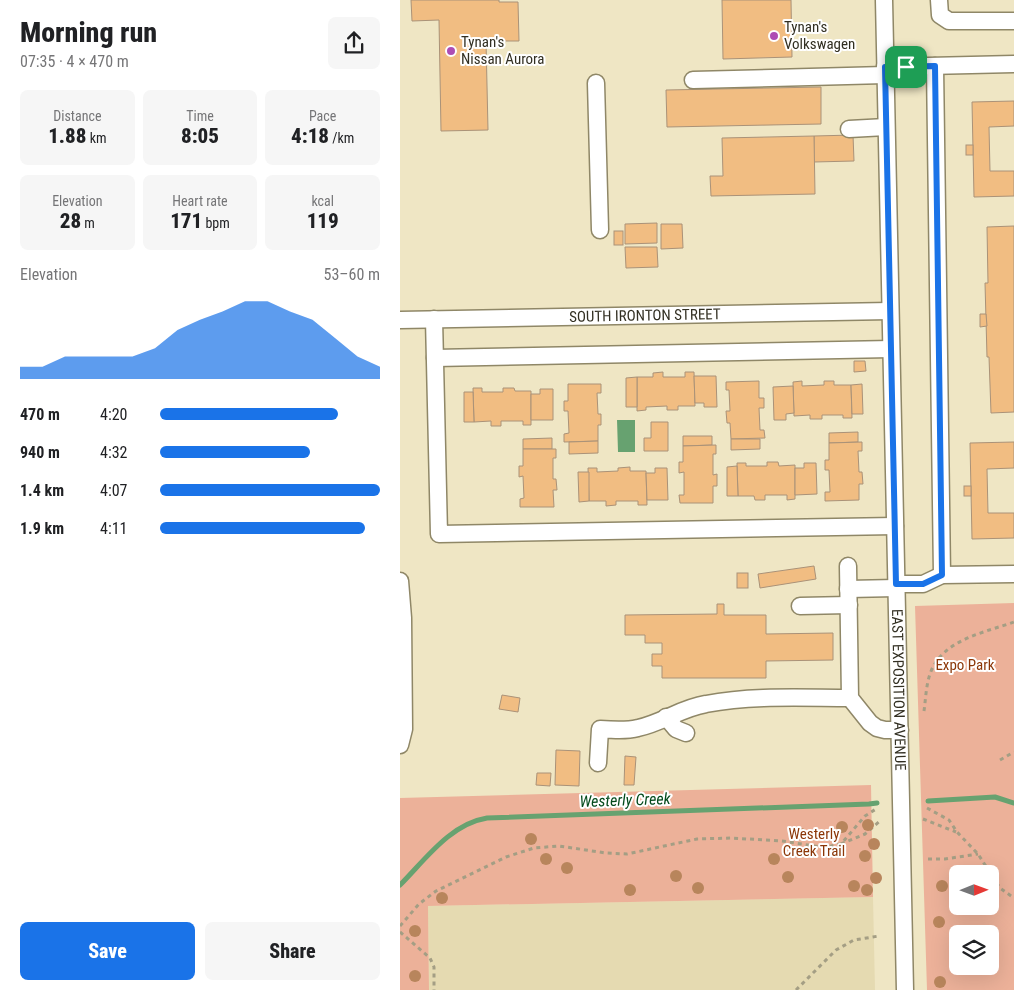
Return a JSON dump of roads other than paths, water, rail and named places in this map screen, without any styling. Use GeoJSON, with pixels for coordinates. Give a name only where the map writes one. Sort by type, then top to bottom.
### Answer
{"type":"FeatureCollection","features":[{"type":"Feature","properties":{"kind":"street","name":"EAST EXPOSITION AVENUE"},"geometry":{"type":"LineString","coordinates":[[884,0],[905,990]]}},
{"type":"Feature","properties":{"kind":"street"},"geometry":{"type":"LineString","coordinates":[[939,0],[940,15],[949,21],[1014,21]]}},
{"type":"Feature","properties":{"kind":"street"},"geometry":{"type":"LineString","coordinates":[[693,80],[885,71],[935,66],[1014,64]]}},
{"type":"Feature","properties":{"kind":"street"},"geometry":{"type":"LineString","coordinates":[[935,66],[942,575]]}},
{"type":"Feature","properties":{"kind":"street"},"geometry":{"type":"LineString","coordinates":[[596,83],[600,230]]}},
{"type":"Feature","properties":{"kind":"street"},"geometry":{"type":"LineString","coordinates":[[849,129],[886,127]]}},
{"type":"Feature","properties":{"kind":"street","name":"SOUTH IRONTON STREET"},"geometry":{"type":"LineString","coordinates":[[400,320],[890,311]]}},
{"type":"Feature","properties":{"kind":"street"},"geometry":{"type":"LineString","coordinates":[[434,319],[439,534],[895,526]]}},
{"type":"Feature","properties":{"kind":"street"},"geometry":{"type":"LineString","coordinates":[[435,358],[891,349]]}},
{"type":"Feature","properties":{"kind":"street"},"geometry":{"type":"LineString","coordinates":[[848,566],[850,698],[875,726],[882,730],[900,730]]}},
{"type":"Feature","properties":{"kind":"street"},"geometry":{"type":"LineString","coordinates":[[800,606],[896,586],[923,584],[942,575],[1014,574]]}},
{"type":"Feature","properties":{"kind":"street"},"geometry":{"type":"LineString","coordinates":[[400,581],[403,618],[404,728],[400,745]]}},
{"type":"Feature","properties":{"kind":"street"},"geometry":{"type":"LineString","coordinates":[[598,763],[600,729],[639,728],[696,706],[749,705],[850,698]]}},
{"type":"Feature","properties":{"kind":"street"},"geometry":{"type":"LineString","coordinates":[[666,717],[676,729],[686,733]]}},
{"type":"Feature","properties":{"kind":"waterway","name":"Westerly Creek"},"geometry":{"type":"LineString","coordinates":[[928,801],[995,797],[1014,803]]}},
{"type":"Feature","properties":{"kind":"waterway","name":"Westerly Creek"},"geometry":{"type":"LineString","coordinates":[[400,885],[450,835],[461,827],[487,818],[877,803]]}},
{"type":"Feature","properties":{"kind":"place","name":"Tynan's Volkswagen"},"geometry":{"type":"Point","coordinates":[774,36]}},
{"type":"Feature","properties":{"kind":"place","name":"Tynan's Nissan Aurora"},"geometry":{"type":"Point","coordinates":[451,51]}},
{"type":"Feature","properties":{"kind":"park label","name":"Expo Park"},"geometry":{"type":"Point","coordinates":[965,665]}},
{"type":"Feature","properties":{"kind":"park label","name":"Westerly Creek Trail"},"geometry":{"type":"Point","coordinates":[814,842]}}]}
